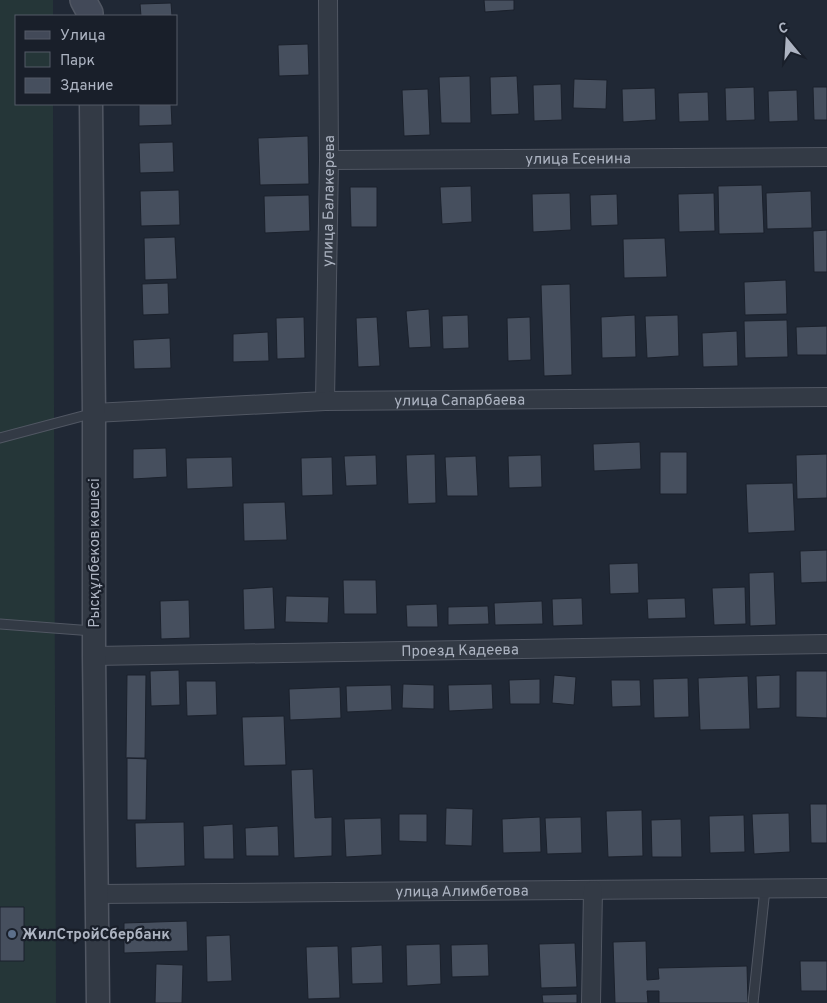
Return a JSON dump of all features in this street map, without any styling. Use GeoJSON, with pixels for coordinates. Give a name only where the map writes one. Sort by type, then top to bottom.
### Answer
{"type":"FeatureCollection","features":[{"type":"Feature","properties":{"kind":"street","name":"улица Балакерева"},"geometry":{"type":"LineString","coordinates":[[324,401],[329,160],[328,0]]}},
{"type":"Feature","properties":{"kind":"street","name":"Рысқұлбеков көшесі"},"geometry":{"type":"LineString","coordinates":[[91,105],[98,1003]]}},
{"type":"Feature","properties":{"kind":"street","name":"улица Есенина"},"geometry":{"type":"LineString","coordinates":[[329,160],[827,157]]}},
{"type":"Feature","properties":{"kind":"street","name":"улица Сапарбаева"},"geometry":{"type":"LineString","coordinates":[[94,412],[324,401],[827,397]]}},
{"type":"Feature","properties":{"kind":"street","name":"Проезд Кадеева"},"geometry":{"type":"LineString","coordinates":[[94,656],[827,644]]}},
{"type":"Feature","properties":{"kind":"street","name":"улица Алимбетова"},"geometry":{"type":"LineString","coordinates":[[97,894],[827,888]]}},
{"type":"Feature","properties":{"kind":"street"},"geometry":{"type":"LineString","coordinates":[[590,1003],[593,890]]}},
{"type":"Feature","properties":{"kind":"lane"},"geometry":{"type":"LineString","coordinates":[[0,438],[94,412]]}},
{"type":"Feature","properties":{"kind":"lane"},"geometry":{"type":"LineString","coordinates":[[0,624],[94,631]]}},
{"type":"Feature","properties":{"kind":"lane"},"geometry":{"type":"LineString","coordinates":[[753,1003],[765,889]]}},
{"type":"Feature","properties":{"kind":"green space"},"geometry":{"type":"Polygon","coordinates":[[[0,0],[53,0],[53,15],[15,15],[15,105],[53,105],[56,1003],[0,1003],[0,0]]]}},
{"type":"Feature","properties":{"kind":"building"},"geometry":{"type":"Polygon","coordinates":[[[484,0],[514,0],[514,10],[485,12],[484,0]]]}},
{"type":"Feature","properties":{"kind":"building"},"geometry":{"type":"Polygon","coordinates":[[[171,3],[172,15],[141,15],[140,4],[171,3]]]}},
{"type":"Feature","properties":{"kind":"building"},"geometry":{"type":"Polygon","coordinates":[[[308,44],[309,75],[279,76],[278,45],[308,44]]]}},
{"type":"Feature","properties":{"kind":"building"},"geometry":{"type":"Polygon","coordinates":[[[470,76],[471,123],[441,123],[439,77],[470,76]]]}},
{"type":"Feature","properties":{"kind":"building"},"geometry":{"type":"Polygon","coordinates":[[[517,76],[519,114],[491,115],[490,77],[517,76]]]}},
{"type":"Feature","properties":{"kind":"building"},"geometry":{"type":"Polygon","coordinates":[[[574,79],[607,80],[606,109],[573,108],[574,79]]]}},
{"type":"Feature","properties":{"kind":"building"},"geometry":{"type":"Polygon","coordinates":[[[561,84],[562,120],[534,121],[533,85],[561,84]]]}},
{"type":"Feature","properties":{"kind":"building"},"geometry":{"type":"Polygon","coordinates":[[[754,87],[755,120],[726,121],[725,88],[754,87]]]}},
{"type":"Feature","properties":{"kind":"building"},"geometry":{"type":"Polygon","coordinates":[[[813,87],[827,87],[827,120],[814,120],[813,87]]]}},
{"type":"Feature","properties":{"kind":"building"},"geometry":{"type":"Polygon","coordinates":[[[655,88],[656,120],[623,122],[622,89],[655,88]]]}},
{"type":"Feature","properties":{"kind":"building"},"geometry":{"type":"Polygon","coordinates":[[[428,89],[430,135],[404,136],[402,90],[428,89]]]}},
{"type":"Feature","properties":{"kind":"building"},"geometry":{"type":"Polygon","coordinates":[[[797,90],[798,121],[769,122],[768,91],[797,90]]]}},
{"type":"Feature","properties":{"kind":"building"},"geometry":{"type":"Polygon","coordinates":[[[708,92],[709,121],[679,122],[678,93],[708,92]]]}},
{"type":"Feature","properties":{"kind":"building"},"geometry":{"type":"Polygon","coordinates":[[[139,105],[171,105],[172,125],[139,126],[139,105]]]}},
{"type":"Feature","properties":{"kind":"building"},"geometry":{"type":"Polygon","coordinates":[[[308,136],[309,184],[260,185],[258,138],[308,136]]]}},
{"type":"Feature","properties":{"kind":"building"},"geometry":{"type":"Polygon","coordinates":[[[173,142],[174,172],[140,173],[139,143],[173,142]]]}},
{"type":"Feature","properties":{"kind":"building"},"geometry":{"type":"Polygon","coordinates":[[[762,185],[764,233],[719,234],[718,186],[762,185]]]}},
{"type":"Feature","properties":{"kind":"building"},"geometry":{"type":"Polygon","coordinates":[[[471,186],[472,222],[442,224],[440,187],[471,186]]]}},
{"type":"Feature","properties":{"kind":"building"},"geometry":{"type":"Polygon","coordinates":[[[350,187],[377,187],[377,227],[351,227],[350,187]]]}},
{"type":"Feature","properties":{"kind":"building"},"geometry":{"type":"Polygon","coordinates":[[[179,190],[180,225],[141,226],[140,191],[179,190]]]}},
{"type":"Feature","properties":{"kind":"building"},"geometry":{"type":"Polygon","coordinates":[[[811,191],[812,228],[767,229],[766,193],[811,191]]]}},
{"type":"Feature","properties":{"kind":"building"},"geometry":{"type":"Polygon","coordinates":[[[570,193],[571,230],[533,232],[532,194],[570,193]]]}},
{"type":"Feature","properties":{"kind":"building"},"geometry":{"type":"Polygon","coordinates":[[[714,193],[715,231],[679,232],[678,194],[714,193]]]}},
{"type":"Feature","properties":{"kind":"building"},"geometry":{"type":"Polygon","coordinates":[[[617,194],[618,225],[591,226],[590,195],[617,194]]]}},
{"type":"Feature","properties":{"kind":"building"},"geometry":{"type":"Polygon","coordinates":[[[309,195],[310,231],[265,233],[264,196],[309,195]]]}},
{"type":"Feature","properties":{"kind":"building"},"geometry":{"type":"Polygon","coordinates":[[[827,230],[827,272],[814,272],[813,231],[827,230]]]}},
{"type":"Feature","properties":{"kind":"building"},"geometry":{"type":"Polygon","coordinates":[[[175,237],[177,279],[145,280],[144,238],[175,237]]]}},
{"type":"Feature","properties":{"kind":"building"},"geometry":{"type":"Polygon","coordinates":[[[665,238],[667,277],[624,278],[623,239],[665,238]]]}},
{"type":"Feature","properties":{"kind":"building"},"geometry":{"type":"Polygon","coordinates":[[[786,280],[787,314],[745,315],[744,282],[786,280]]]}},
{"type":"Feature","properties":{"kind":"building"},"geometry":{"type":"Polygon","coordinates":[[[168,283],[169,314],[143,315],[142,284],[168,283]]]}},
{"type":"Feature","properties":{"kind":"building"},"geometry":{"type":"Polygon","coordinates":[[[570,284],[572,375],[544,376],[541,285],[570,284]]]}},
{"type":"Feature","properties":{"kind":"building"},"geometry":{"type":"Polygon","coordinates":[[[429,309],[431,347],[409,348],[406,311],[429,309]]]}},
{"type":"Feature","properties":{"kind":"building"},"geometry":{"type":"Polygon","coordinates":[[[468,315],[469,348],[443,349],[442,316],[468,315]]]}},
{"type":"Feature","properties":{"kind":"building"},"geometry":{"type":"Polygon","coordinates":[[[635,315],[636,357],[602,358],[601,317],[635,315]]]}},
{"type":"Feature","properties":{"kind":"building"},"geometry":{"type":"Polygon","coordinates":[[[678,315],[679,356],[647,358],[645,316],[678,315]]]}},
{"type":"Feature","properties":{"kind":"building"},"geometry":{"type":"Polygon","coordinates":[[[304,317],[305,358],[277,359],[276,318],[304,317]]]}},
{"type":"Feature","properties":{"kind":"building"},"geometry":{"type":"Polygon","coordinates":[[[377,317],[380,366],[358,367],[356,318],[377,317]]]}},
{"type":"Feature","properties":{"kind":"building"},"geometry":{"type":"Polygon","coordinates":[[[530,317],[531,360],[508,361],[507,318],[530,317]]]}},
{"type":"Feature","properties":{"kind":"building"},"geometry":{"type":"Polygon","coordinates":[[[787,320],[788,357],[745,358],[744,321],[787,320]]]}},
{"type":"Feature","properties":{"kind":"building"},"geometry":{"type":"Polygon","coordinates":[[[827,326],[827,355],[797,355],[796,327],[827,326]]]}},
{"type":"Feature","properties":{"kind":"building"},"geometry":{"type":"Polygon","coordinates":[[[737,331],[738,366],[703,367],[702,333],[737,331]]]}},
{"type":"Feature","properties":{"kind":"building"},"geometry":{"type":"Polygon","coordinates":[[[268,332],[269,361],[233,362],[233,334],[268,332]]]}},
{"type":"Feature","properties":{"kind":"building"},"geometry":{"type":"Polygon","coordinates":[[[170,338],[171,368],[134,369],[133,340],[170,338]]]}},
{"type":"Feature","properties":{"kind":"building"},"geometry":{"type":"Polygon","coordinates":[[[640,442],[641,469],[594,471],[593,444],[640,442]]]}},
{"type":"Feature","properties":{"kind":"building"},"geometry":{"type":"Polygon","coordinates":[[[166,448],[167,477],[133,479],[133,449],[166,448]]]}},
{"type":"Feature","properties":{"kind":"building"},"geometry":{"type":"Polygon","coordinates":[[[660,452],[687,452],[687,494],[660,494],[660,452]]]}},
{"type":"Feature","properties":{"kind":"building"},"geometry":{"type":"Polygon","coordinates":[[[435,454],[436,503],[408,504],[406,455],[435,454]]]}},
{"type":"Feature","properties":{"kind":"building"},"geometry":{"type":"Polygon","coordinates":[[[827,454],[827,498],[797,499],[796,455],[827,454]]]}},
{"type":"Feature","properties":{"kind":"building"},"geometry":{"type":"Polygon","coordinates":[[[376,455],[377,485],[346,486],[344,456],[376,455]]]}},
{"type":"Feature","properties":{"kind":"building"},"geometry":{"type":"Polygon","coordinates":[[[541,455],[542,487],[509,488],[508,456],[541,455]]]}},
{"type":"Feature","properties":{"kind":"building"},"geometry":{"type":"Polygon","coordinates":[[[476,456],[478,496],[447,496],[445,457],[476,456]]]}},
{"type":"Feature","properties":{"kind":"building"},"geometry":{"type":"Polygon","coordinates":[[[232,457],[233,487],[187,489],[186,458],[232,457]]]}},
{"type":"Feature","properties":{"kind":"building"},"geometry":{"type":"Polygon","coordinates":[[[332,457],[333,495],[302,496],[301,458],[332,457]]]}},
{"type":"Feature","properties":{"kind":"building"},"geometry":{"type":"Polygon","coordinates":[[[793,483],[795,531],[748,533],[746,484],[793,483]]]}},
{"type":"Feature","properties":{"kind":"building"},"geometry":{"type":"Polygon","coordinates":[[[285,502],[287,540],[244,541],[243,503],[285,502]]]}},
{"type":"Feature","properties":{"kind":"building"},"geometry":{"type":"Polygon","coordinates":[[[827,550],[827,582],[801,583],[800,551],[827,550]]]}},
{"type":"Feature","properties":{"kind":"building"},"geometry":{"type":"Polygon","coordinates":[[[638,563],[639,593],[610,594],[609,564],[638,563]]]}},
{"type":"Feature","properties":{"kind":"building"},"geometry":{"type":"Polygon","coordinates":[[[774,572],[776,625],[750,626],[749,573],[774,572]]]}},
{"type":"Feature","properties":{"kind":"building"},"geometry":{"type":"Polygon","coordinates":[[[343,580],[376,580],[377,614],[344,614],[343,580]]]}},
{"type":"Feature","properties":{"kind":"building"},"geometry":{"type":"Polygon","coordinates":[[[273,587],[275,629],[244,630],[243,589],[273,587]]]}},
{"type":"Feature","properties":{"kind":"building"},"geometry":{"type":"Polygon","coordinates":[[[745,587],[746,624],[714,625],[712,588],[745,587]]]}},
{"type":"Feature","properties":{"kind":"building"},"geometry":{"type":"Polygon","coordinates":[[[286,596],[329,597],[328,623],[285,622],[286,596]]]}},
{"type":"Feature","properties":{"kind":"building"},"geometry":{"type":"Polygon","coordinates":[[[582,598],[583,625],[553,626],[552,599],[582,598]]]}},
{"type":"Feature","properties":{"kind":"building"},"geometry":{"type":"Polygon","coordinates":[[[685,598],[686,618],[648,619],[647,599],[685,598]]]}},
{"type":"Feature","properties":{"kind":"building"},"geometry":{"type":"Polygon","coordinates":[[[189,600],[190,638],[161,639],[160,601],[189,600]]]}},
{"type":"Feature","properties":{"kind":"building"},"geometry":{"type":"Polygon","coordinates":[[[542,601],[543,624],[495,625],[494,603],[542,601]]]}},
{"type":"Feature","properties":{"kind":"building"},"geometry":{"type":"Polygon","coordinates":[[[437,604],[438,627],[407,627],[406,605],[437,604]]]}},
{"type":"Feature","properties":{"kind":"building"},"geometry":{"type":"Polygon","coordinates":[[[488,606],[489,624],[448,625],[448,607],[488,606]]]}},
{"type":"Feature","properties":{"kind":"building"},"geometry":{"type":"Polygon","coordinates":[[[179,670],[180,705],[151,706],[150,671],[179,670]]]}},
{"type":"Feature","properties":{"kind":"building"},"geometry":{"type":"Polygon","coordinates":[[[796,671],[827,671],[827,718],[796,717],[796,671]]]}},
{"type":"Feature","properties":{"kind":"building"},"geometry":{"type":"Polygon","coordinates":[[[127,675],[146,675],[145,758],[126,758],[127,675]]]}},
{"type":"Feature","properties":{"kind":"building"},"geometry":{"type":"Polygon","coordinates":[[[554,675],[576,677],[574,705],[552,703],[554,675]]]}},
{"type":"Feature","properties":{"kind":"building"},"geometry":{"type":"Polygon","coordinates":[[[780,675],[780,708],[757,709],[756,676],[780,675]]]}},
{"type":"Feature","properties":{"kind":"building"},"geometry":{"type":"Polygon","coordinates":[[[748,676],[750,729],[700,730],[698,678],[748,676]]]}},
{"type":"Feature","properties":{"kind":"building"},"geometry":{"type":"Polygon","coordinates":[[[688,678],[689,717],[654,718],[653,679],[688,678]]]}},
{"type":"Feature","properties":{"kind":"building"},"geometry":{"type":"Polygon","coordinates":[[[540,679],[540,704],[510,704],[509,680],[540,679]]]}},
{"type":"Feature","properties":{"kind":"building"},"geometry":{"type":"Polygon","coordinates":[[[611,680],[640,680],[641,706],[612,707],[611,680]]]}},
{"type":"Feature","properties":{"kind":"building"},"geometry":{"type":"Polygon","coordinates":[[[186,681],[216,681],[217,715],[187,716],[186,681]]]}},
{"type":"Feature","properties":{"kind":"building"},"geometry":{"type":"Polygon","coordinates":[[[403,684],[434,685],[434,709],[402,708],[403,684]]]}},
{"type":"Feature","properties":{"kind":"building"},"geometry":{"type":"Polygon","coordinates":[[[492,684],[493,709],[449,711],[448,685],[492,684]]]}},
{"type":"Feature","properties":{"kind":"building"},"geometry":{"type":"Polygon","coordinates":[[[391,685],[392,710],[347,712],[346,686],[391,685]]]}},
{"type":"Feature","properties":{"kind":"building"},"geometry":{"type":"Polygon","coordinates":[[[340,687],[341,718],[290,720],[289,689],[340,687]]]}},
{"type":"Feature","properties":{"kind":"building"},"geometry":{"type":"Polygon","coordinates":[[[284,716],[286,765],[244,766],[242,717],[284,716]]]}},
{"type":"Feature","properties":{"kind":"building"},"geometry":{"type":"Polygon","coordinates":[[[127,758],[147,759],[146,820],[127,820],[127,758]]]}},
{"type":"Feature","properties":{"kind":"building"},"geometry":{"type":"Polygon","coordinates":[[[313,769],[315,818],[332,817],[332,856],[294,858],[291,770],[313,769]]]}},
{"type":"Feature","properties":{"kind":"building"},"geometry":{"type":"Polygon","coordinates":[[[810,804],[827,804],[827,843],[811,843],[810,804]]]}},
{"type":"Feature","properties":{"kind":"building"},"geometry":{"type":"Polygon","coordinates":[[[446,808],[473,809],[472,846],[445,845],[446,808]]]}},
{"type":"Feature","properties":{"kind":"building"},"geometry":{"type":"Polygon","coordinates":[[[642,810],[643,856],[608,857],[606,811],[642,810]]]}},
{"type":"Feature","properties":{"kind":"building"},"geometry":{"type":"Polygon","coordinates":[[[789,813],[790,852],[754,854],[752,814],[789,813]]]}},
{"type":"Feature","properties":{"kind":"building"},"geometry":{"type":"Polygon","coordinates":[[[399,814],[427,814],[427,842],[399,841],[399,814]]]}},
{"type":"Feature","properties":{"kind":"building"},"geometry":{"type":"Polygon","coordinates":[[[744,815],[745,852],[710,853],[709,816],[744,815]]]}},
{"type":"Feature","properties":{"kind":"building"},"geometry":{"type":"Polygon","coordinates":[[[540,817],[541,852],[503,853],[502,819],[540,817]]]}},
{"type":"Feature","properties":{"kind":"building"},"geometry":{"type":"Polygon","coordinates":[[[581,817],[582,853],[547,854],[545,818],[581,817]]]}},
{"type":"Feature","properties":{"kind":"building"},"geometry":{"type":"Polygon","coordinates":[[[381,818],[382,855],[346,857],[344,819],[381,818]]]}},
{"type":"Feature","properties":{"kind":"building"},"geometry":{"type":"Polygon","coordinates":[[[681,819],[682,857],[652,857],[651,820],[681,819]]]}},
{"type":"Feature","properties":{"kind":"building"},"geometry":{"type":"Polygon","coordinates":[[[184,822],[185,866],[136,868],[135,823],[184,822]]]}},
{"type":"Feature","properties":{"kind":"building"},"geometry":{"type":"Polygon","coordinates":[[[233,824],[234,859],[204,859],[203,826],[233,824]]]}},
{"type":"Feature","properties":{"kind":"building"},"geometry":{"type":"Polygon","coordinates":[[[278,826],[279,856],[246,856],[245,828],[278,826]]]}},
{"type":"Feature","properties":{"kind":"building","name":"ЖилСтройСбербанк"},"geometry":{"type":"Polygon","coordinates":[[[0,907],[24,907],[24,961],[0,961],[0,907]]]}},
{"type":"Feature","properties":{"kind":"building"},"geometry":{"type":"Polygon","coordinates":[[[187,921],[188,951],[124,953],[124,923],[187,921]]]}},
{"type":"Feature","properties":{"kind":"building"},"geometry":{"type":"Polygon","coordinates":[[[230,935],[232,981],[207,982],[206,936],[230,935]]]}},
{"type":"Feature","properties":{"kind":"building"},"geometry":{"type":"Polygon","coordinates":[[[646,941],[647,980],[659,979],[658,968],[747,966],[748,1003],[659,1003],[659,991],[647,991],[648,1003],[615,1003],[613,942],[646,941]]]}},
{"type":"Feature","properties":{"kind":"building"},"geometry":{"type":"Polygon","coordinates":[[[575,943],[577,987],[541,988],[539,944],[575,943]]]}},
{"type":"Feature","properties":{"kind":"building"},"geometry":{"type":"Polygon","coordinates":[[[440,944],[441,984],[407,986],[406,945],[440,944]]]}},
{"type":"Feature","properties":{"kind":"building"},"geometry":{"type":"Polygon","coordinates":[[[488,944],[489,976],[452,977],[451,945],[488,944]]]}},
{"type":"Feature","properties":{"kind":"building"},"geometry":{"type":"Polygon","coordinates":[[[382,945],[383,983],[352,984],[351,947],[382,945]]]}},
{"type":"Feature","properties":{"kind":"building"},"geometry":{"type":"Polygon","coordinates":[[[338,946],[340,998],[308,999],[306,947],[338,946]]]}},
{"type":"Feature","properties":{"kind":"building"},"geometry":{"type":"Polygon","coordinates":[[[800,961],[827,961],[827,991],[801,991],[800,961]]]}},
{"type":"Feature","properties":{"kind":"building"},"geometry":{"type":"Polygon","coordinates":[[[156,964],[183,965],[182,1003],[155,1003],[156,964]]]}},
{"type":"Feature","properties":{"kind":"building"},"geometry":{"type":"Polygon","coordinates":[[[577,994],[577,1003],[543,1003],[542,995],[577,994]]]}},
{"type":"Feature","properties":{"kind":"place","name":"ЖилСтройСбербанк"},"geometry":{"type":"Point","coordinates":[12,934]}}]}
